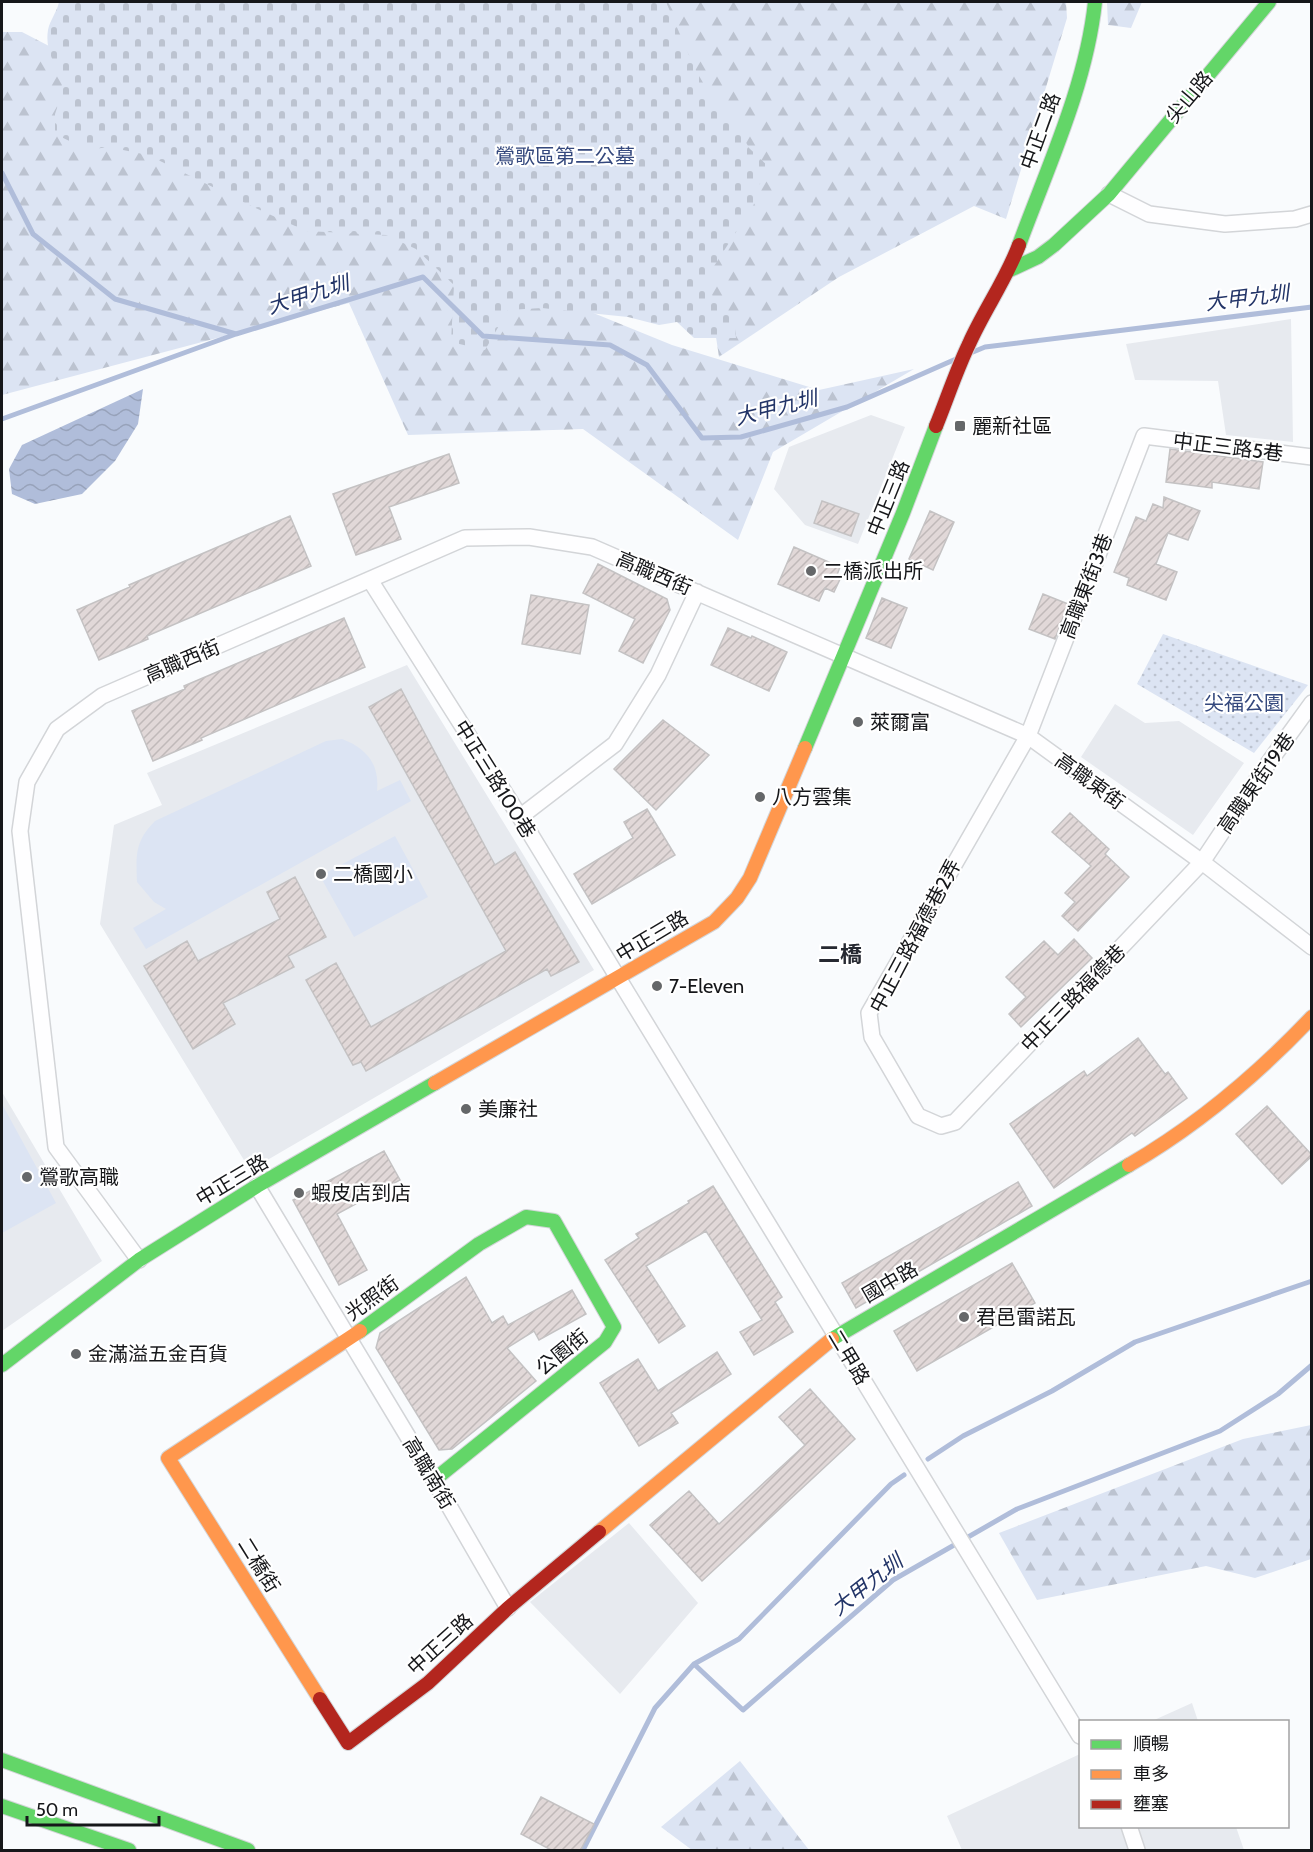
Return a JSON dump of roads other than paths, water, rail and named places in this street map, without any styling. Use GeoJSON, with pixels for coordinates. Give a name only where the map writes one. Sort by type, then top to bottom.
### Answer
{"type":"FeatureCollection","features":[{"type":"Feature","properties":{"kind":"main road","name":"中正二路"},"geometry":{"type":"LineString","coordinates":[[1010,270],[1075,93],[1093,20],[1095,2]]}},
{"type":"Feature","properties":{"kind":"main road","name":"尖山路"},"geometry":{"type":"LineString","coordinates":[[1010,270],[1038,257],[1054,245],[1109,194],[1269,2]]}},
{"type":"Feature","properties":{"kind":"main road","name":"中正三路"},"geometry":{"type":"LineString","coordinates":[[2,1365],[139,1260],[257,1186],[714,922],[732,906],[746,886],[844,655],[903,513],[967,348],[1010,270]]}},
{"type":"Feature","properties":{"kind":"main road","name":"國中路"},"geometry":{"type":"LineString","coordinates":[[508,1608],[836,1335],[1153,1151],[1224,1098],[1294,1036],[1311,1017]]}},
{"type":"Feature","properties":{"kind":"main road","name":"光照街"},"geometry":{"type":"LineString","coordinates":[[217,1424],[349,1339],[479,1244],[526,1217],[554,1221]]}},
{"type":"Feature","properties":{"kind":"main road","name":"公園街"},"geometry":{"type":"LineString","coordinates":[[434,1480],[605,1342],[614,1327],[554,1221]]}},
{"type":"Feature","properties":{"kind":"main road","name":"二橋街"},"geometry":{"type":"LineString","coordinates":[[217,1424],[168,1458],[348,1743]]}},
{"type":"Feature","properties":{"kind":"main road","name":"中正三路"},"geometry":{"type":"LineString","coordinates":[[348,1743],[428,1683],[508,1608]]}},
{"type":"Feature","properties":{"kind":"main road"},"geometry":{"type":"LineString","coordinates":[[2,1760],[248,1851]]}},
{"type":"Feature","properties":{"kind":"main road"},"geometry":{"type":"LineString","coordinates":[[2,1806],[95,1837],[129,1851]]}},
{"type":"Feature","properties":{"kind":"street"},"geometry":{"type":"LineString","coordinates":[[1109,194],[1149,214],[1225,224],[1295,219],[1311,214]]}},
{"type":"Feature","properties":{"kind":"street","name":"中正三路5巷"},"geometry":{"type":"LineString","coordinates":[[1144,436],[1311,457]]}},
{"type":"Feature","properties":{"kind":"street","name":"高職東街3巷"},"geometry":{"type":"LineString","coordinates":[[1028,736],[1144,436]]}},
{"type":"Feature","properties":{"kind":"street","name":"高職西街"},"geometry":{"type":"LineString","coordinates":[[139,1260],[56,1147],[20,831],[27,782],[57,729],[102,696],[465,538],[529,537],[592,547],[844,655]]}},
{"type":"Feature","properties":{"kind":"street","name":"中正三路100巷"},"geometry":{"type":"LineString","coordinates":[[370,580],[618,979]]}},
{"type":"Feature","properties":{"kind":"street"},"geometry":{"type":"LineString","coordinates":[[519,817],[615,744],[658,675],[697,592]]}},
{"type":"Feature","properties":{"kind":"street","name":"高職東街"},"geometry":{"type":"LineString","coordinates":[[844,655],[1028,736],[1202,862],[1311,947]]}},
{"type":"Feature","properties":{"kind":"street","name":"高職東街19巷"},"geometry":{"type":"LineString","coordinates":[[1202,862],[1311,704]]}},
{"type":"Feature","properties":{"kind":"street","name":"中正三路福德巷2弄"},"geometry":{"type":"LineString","coordinates":[[941,1126],[918,1116],[872,1037],[869,1013],[1028,736]]}},
{"type":"Feature","properties":{"kind":"street","name":"中正三路福德巷"},"geometry":{"type":"LineString","coordinates":[[941,1126],[955,1122],[1202,862]]}},
{"type":"Feature","properties":{"kind":"street","name":"二甲路"},"geometry":{"type":"LineString","coordinates":[[618,979],[1079,1734]]}},
{"type":"Feature","properties":{"kind":"street","name":"高職南街"},"geometry":{"type":"LineString","coordinates":[[257,1186],[434,1480],[508,1608]]}},
{"type":"Feature","properties":{"kind":"street"},"geometry":{"type":"LineString","coordinates":[[1129,1828],[1137,1851]]}},
{"type":"Feature","properties":{"kind":"water"},"geometry":{"type":"Polygon","coordinates":[[[143,389],[138,424],[115,461],[82,494],[35,504],[12,494],[9,469],[22,445],[143,389]]]}},
{"type":"Feature","properties":{"kind":"waterway","name":"大甲九圳"},"geometry":{"type":"LineString","coordinates":[[2,173],[33,234],[115,299],[236,334],[423,277],[483,336],[610,345],[647,365],[702,438],[741,437],[847,407],[956,359]]}},
{"type":"Feature","properties":{"kind":"waterway","name":"大甲九圳"},"geometry":{"type":"LineString","coordinates":[[973,352],[985,347],[1312,307]]}},
{"type":"Feature","properties":{"kind":"waterway","name":"大甲九圳"},"geometry":{"type":"LineString","coordinates":[[2,419],[236,334]]}},
{"type":"Feature","properties":{"kind":"waterway"},"geometry":{"type":"LineString","coordinates":[[928,1459],[963,1436],[1052,1391],[1135,1342],[1312,1281]]}},
{"type":"Feature","properties":{"kind":"waterway","name":"大甲九圳"},"geometry":{"type":"LineString","coordinates":[[583,1850],[655,1708],[694,1664],[743,1710],[893,1580],[1017,1509],[1220,1431],[1278,1394],[1312,1365]]}},
{"type":"Feature","properties":{"kind":"waterway"},"geometry":{"type":"LineString","coordinates":[[694,1664],[739,1639],[891,1484],[904,1475]]}},
{"type":"Feature","properties":{"kind":"place","name":"麗新社區"},"geometry":{"type":"Point","coordinates":[960,426]}},
{"type":"Feature","properties":{"kind":"place","name":"二橋派出所"},"geometry":{"type":"Point","coordinates":[811,571]}},
{"type":"Feature","properties":{"kind":"place","name":"萊爾富"},"geometry":{"type":"Point","coordinates":[858,722]}},
{"type":"Feature","properties":{"kind":"place","name":"八方雲集"},"geometry":{"type":"Point","coordinates":[760,797]}},
{"type":"Feature","properties":{"kind":"place","name":"二橋國小"},"geometry":{"type":"Point","coordinates":[321,874]}},
{"type":"Feature","properties":{"kind":"place","name":"7-Eleven"},"geometry":{"type":"Point","coordinates":[657,986]}},
{"type":"Feature","properties":{"kind":"place","name":"美廉社"},"geometry":{"type":"Point","coordinates":[466,1109]}},
{"type":"Feature","properties":{"kind":"place","name":"鶯歌高職"},"geometry":{"type":"Point","coordinates":[27,1177]}},
{"type":"Feature","properties":{"kind":"place","name":"蝦皮店到店"},"geometry":{"type":"Point","coordinates":[299,1193]}},
{"type":"Feature","properties":{"kind":"place","name":"君邑雷諾瓦"},"geometry":{"type":"Point","coordinates":[964,1317]}},
{"type":"Feature","properties":{"kind":"place","name":"金滿溢五金百貨"},"geometry":{"type":"Point","coordinates":[76,1354]}},
{"type":"Feature","properties":{"kind":"district","name":"二橋"},"geometry":{"type":"Point","coordinates":[840,954]}},
{"type":"Feature","properties":{"kind":"park label","name":"鶯歌區第二公墓"},"geometry":{"type":"Point","coordinates":[565,156]}},
{"type":"Feature","properties":{"kind":"park label","name":"尖福公園"},"geometry":{"type":"Point","coordinates":[1244,703]}}]}
